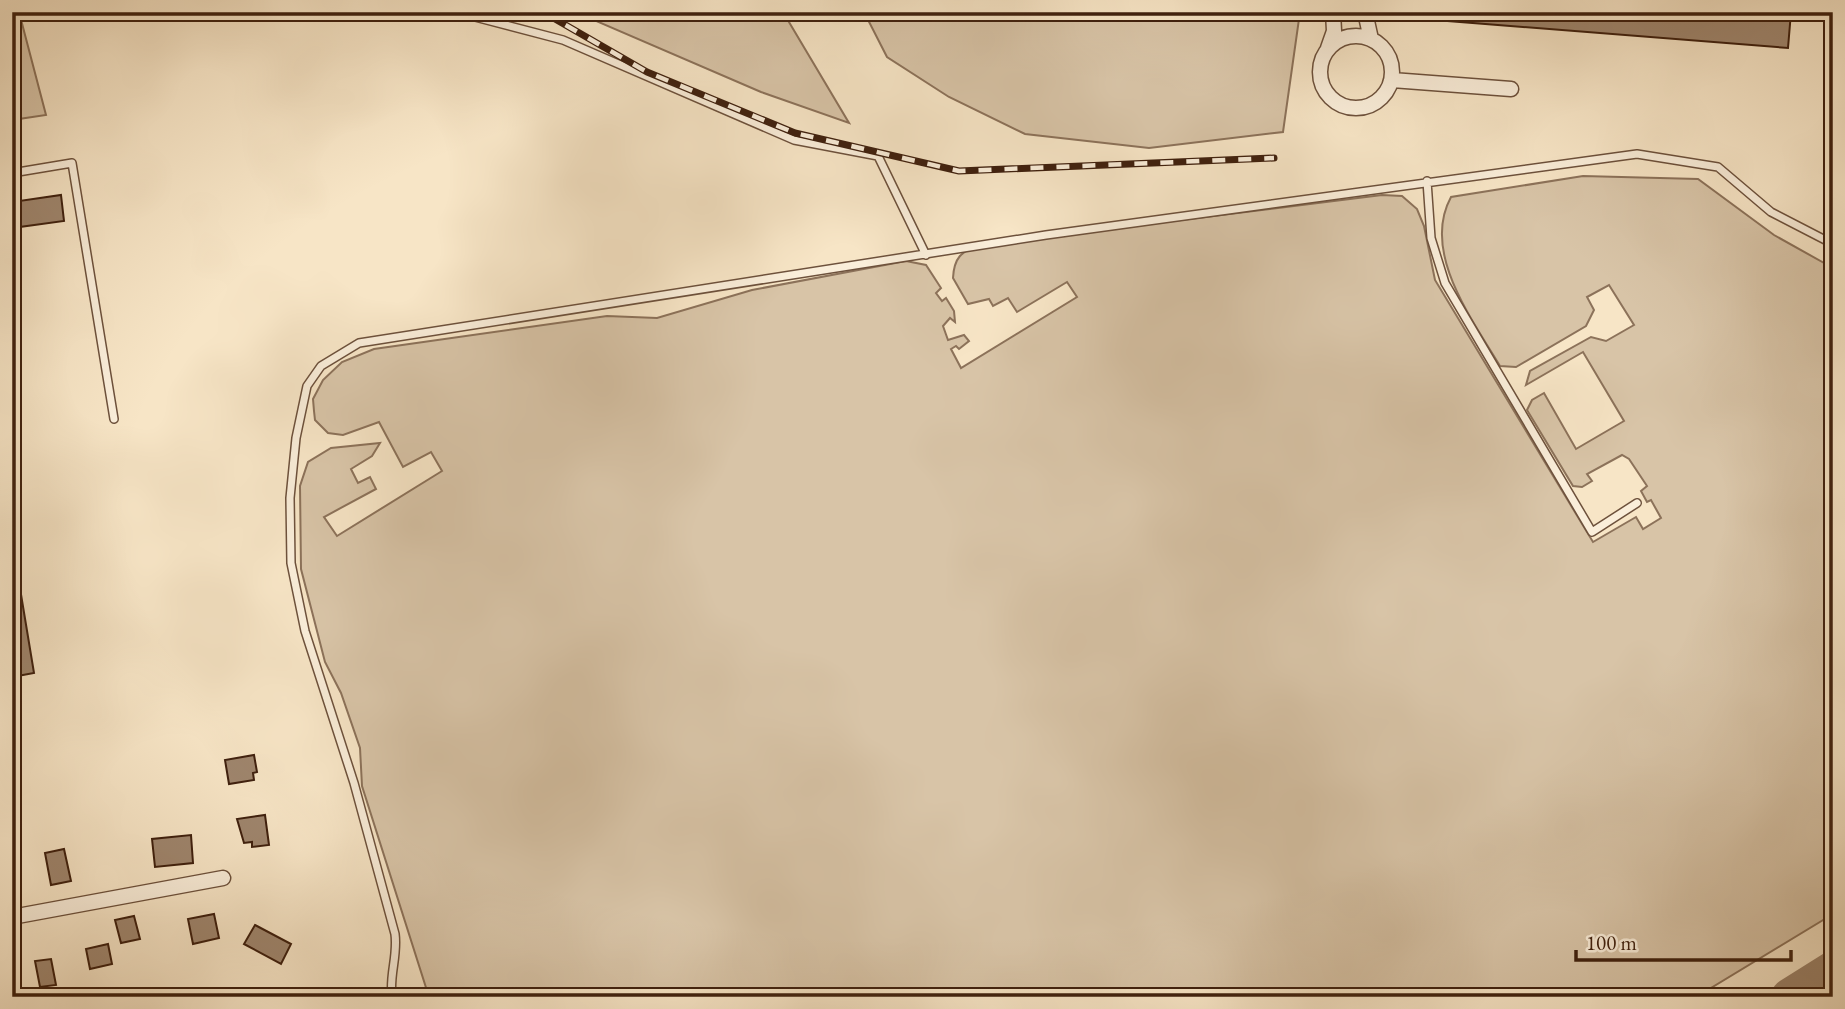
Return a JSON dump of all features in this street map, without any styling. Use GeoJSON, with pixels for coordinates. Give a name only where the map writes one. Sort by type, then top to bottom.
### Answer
{"type":"FeatureCollection","features":[{"type":"Feature","properties":{"kind":"street"},"geometry":{"type":"LineString","coordinates":[[1333,12],[1334,31],[1320,75],[1328,96],[1348,108],[1370,106],[1380,100],[1392,80],[1389,56],[1371,39],[1365,12]]}},
{"type":"Feature","properties":{"kind":"street"},"geometry":{"type":"LineString","coordinates":[[1326,51],[1347,37],[1371,39]]}},
{"type":"Feature","properties":{"kind":"street"},"geometry":{"type":"LineString","coordinates":[[1392,80],[1511,89]]}},
{"type":"Feature","properties":{"kind":"street"},"geometry":{"type":"LineString","coordinates":[[12,917],[223,878]]}},
{"type":"Feature","properties":{"kind":"lane"},"geometry":{"type":"LineString","coordinates":[[456,12],[563,40],[794,140],[878,156],[926,255]]}},
{"type":"Feature","properties":{"kind":"lane"},"geometry":{"type":"LineString","coordinates":[[392,997],[390,979],[397,953],[395,934],[354,783],[305,631],[291,563],[291,486],[296,438],[307,386],[321,366],[359,342],[1427,181],[1637,154],[1718,167],[1771,212],[1833,244]]}},
{"type":"Feature","properties":{"kind":"lane"},"geometry":{"type":"LineString","coordinates":[[12,173],[72,163],[114,419]]}},
{"type":"Feature","properties":{"kind":"lane"},"geometry":{"type":"LineString","coordinates":[[1427,181],[1432,238],[1446,283],[1592,532],[1637,503]]}},
{"type":"Feature","properties":{"kind":"shaded area"},"geometry":{"type":"Polygon","coordinates":[[[12,12],[19,12],[46,115],[12,120],[12,12]]]}},
{"type":"Feature","properties":{"kind":"shaded area"},"geometry":{"type":"Polygon","coordinates":[[[584,12],[783,12],[849,123],[761,92],[596,21],[584,12]]]}},
{"type":"Feature","properties":{"kind":"shaded area"},"geometry":{"type":"Polygon","coordinates":[[[864,12],[1300,12],[1283,132],[1149,148],[1025,134],[949,97],[887,57],[864,12]]]}},
{"type":"Feature","properties":{"kind":"shaded area"},"geometry":{"type":"Polygon","coordinates":[[[1583,176],[1698,179],[1774,235],[1833,268],[1833,914],[1696,997],[429,997],[362,786],[360,748],[341,693],[325,662],[301,569],[300,486],[308,462],[331,448],[380,443],[372,456],[351,469],[358,483],[370,477],[376,489],[324,517],[337,536],[442,471],[431,452],[403,467],[379,422],[343,435],[328,433],[315,420],[313,399],[323,380],[342,362],[374,349],[607,316],[657,318],[752,290],[906,261],[926,265],[941,288],[936,293],[942,301],[946,298],[954,311],[955,322],[950,318],[943,326],[948,340],[964,335],[969,341],[959,349],[956,346],[951,349],[961,368],[1077,297],[1067,282],[1017,312],[1008,298],[993,306],[989,299],[968,304],[953,278],[957,260],[973,247],[1382,195],[1402,196],[1417,209],[1424,226],[1435,280],[1593,542],[1636,517],[1643,529],[1661,518],[1651,500],[1647,502],[1641,491],[1647,486],[1629,459],[1622,455],[1587,474],[1592,481],[1582,487],[1573,486],[1527,410],[1532,400],[1544,393],[1576,449],[1624,421],[1583,352],[1526,385],[1530,371],[1591,337],[1606,341],[1634,325],[1609,285],[1587,297],[1594,310],[1586,326],[1516,367],[1500,366],[1464,306],[1446,262],[1442,240],[1443,218],[1451,197],[1583,176]]]}},
{"type":"Feature","properties":{"kind":"building"},"geometry":{"type":"Polygon","coordinates":[[[1399,12],[1791,12],[1788,48],[1398,17],[1399,12]]]}},
{"type":"Feature","properties":{"kind":"building"},"geometry":{"type":"Polygon","coordinates":[[[61,195],[64,221],[12,228],[12,202],[61,195]]]}},
{"type":"Feature","properties":{"kind":"building"},"geometry":{"type":"Polygon","coordinates":[[[12,540],[34,673],[12,677],[12,540]]]}},
{"type":"Feature","properties":{"kind":"building"},"geometry":{"type":"Polygon","coordinates":[[[254,755],[257,772],[253,773],[254,780],[229,784],[225,760],[254,755]]]}},
{"type":"Feature","properties":{"kind":"building"},"geometry":{"type":"Polygon","coordinates":[[[265,815],[269,845],[252,847],[252,842],[244,843],[237,819],[265,815]]]}},
{"type":"Feature","properties":{"kind":"building"},"geometry":{"type":"Polygon","coordinates":[[[191,835],[193,863],[155,867],[152,839],[191,835]]]}},
{"type":"Feature","properties":{"kind":"building"},"geometry":{"type":"Polygon","coordinates":[[[64,849],[71,881],[51,885],[45,853],[64,849]]]}},
{"type":"Feature","properties":{"kind":"building"},"geometry":{"type":"Polygon","coordinates":[[[214,914],[219,938],[193,944],[188,919],[214,914]]]}},
{"type":"Feature","properties":{"kind":"building"},"geometry":{"type":"Polygon","coordinates":[[[134,916],[140,939],[121,943],[115,920],[134,916]]]}},
{"type":"Feature","properties":{"kind":"building"},"geometry":{"type":"Polygon","coordinates":[[[255,925],[291,944],[281,964],[244,944],[255,925]]]}},
{"type":"Feature","properties":{"kind":"building"},"geometry":{"type":"Polygon","coordinates":[[[108,944],[112,964],[90,969],[86,949],[108,944]]]}},
{"type":"Feature","properties":{"kind":"building"},"geometry":{"type":"Polygon","coordinates":[[[51,959],[56,985],[40,987],[35,961],[51,959]]]}},
{"type":"Feature","properties":{"kind":"taxiway"},"geometry":{"type":"LineString","coordinates":[[1790,997],[1833,970]]}},
{"type":"Feature","properties":{"kind":"railway"},"geometry":{"type":"LineString","coordinates":[[543,12],[647,72],[795,133],[959,171],[1274,158]]}}]}
